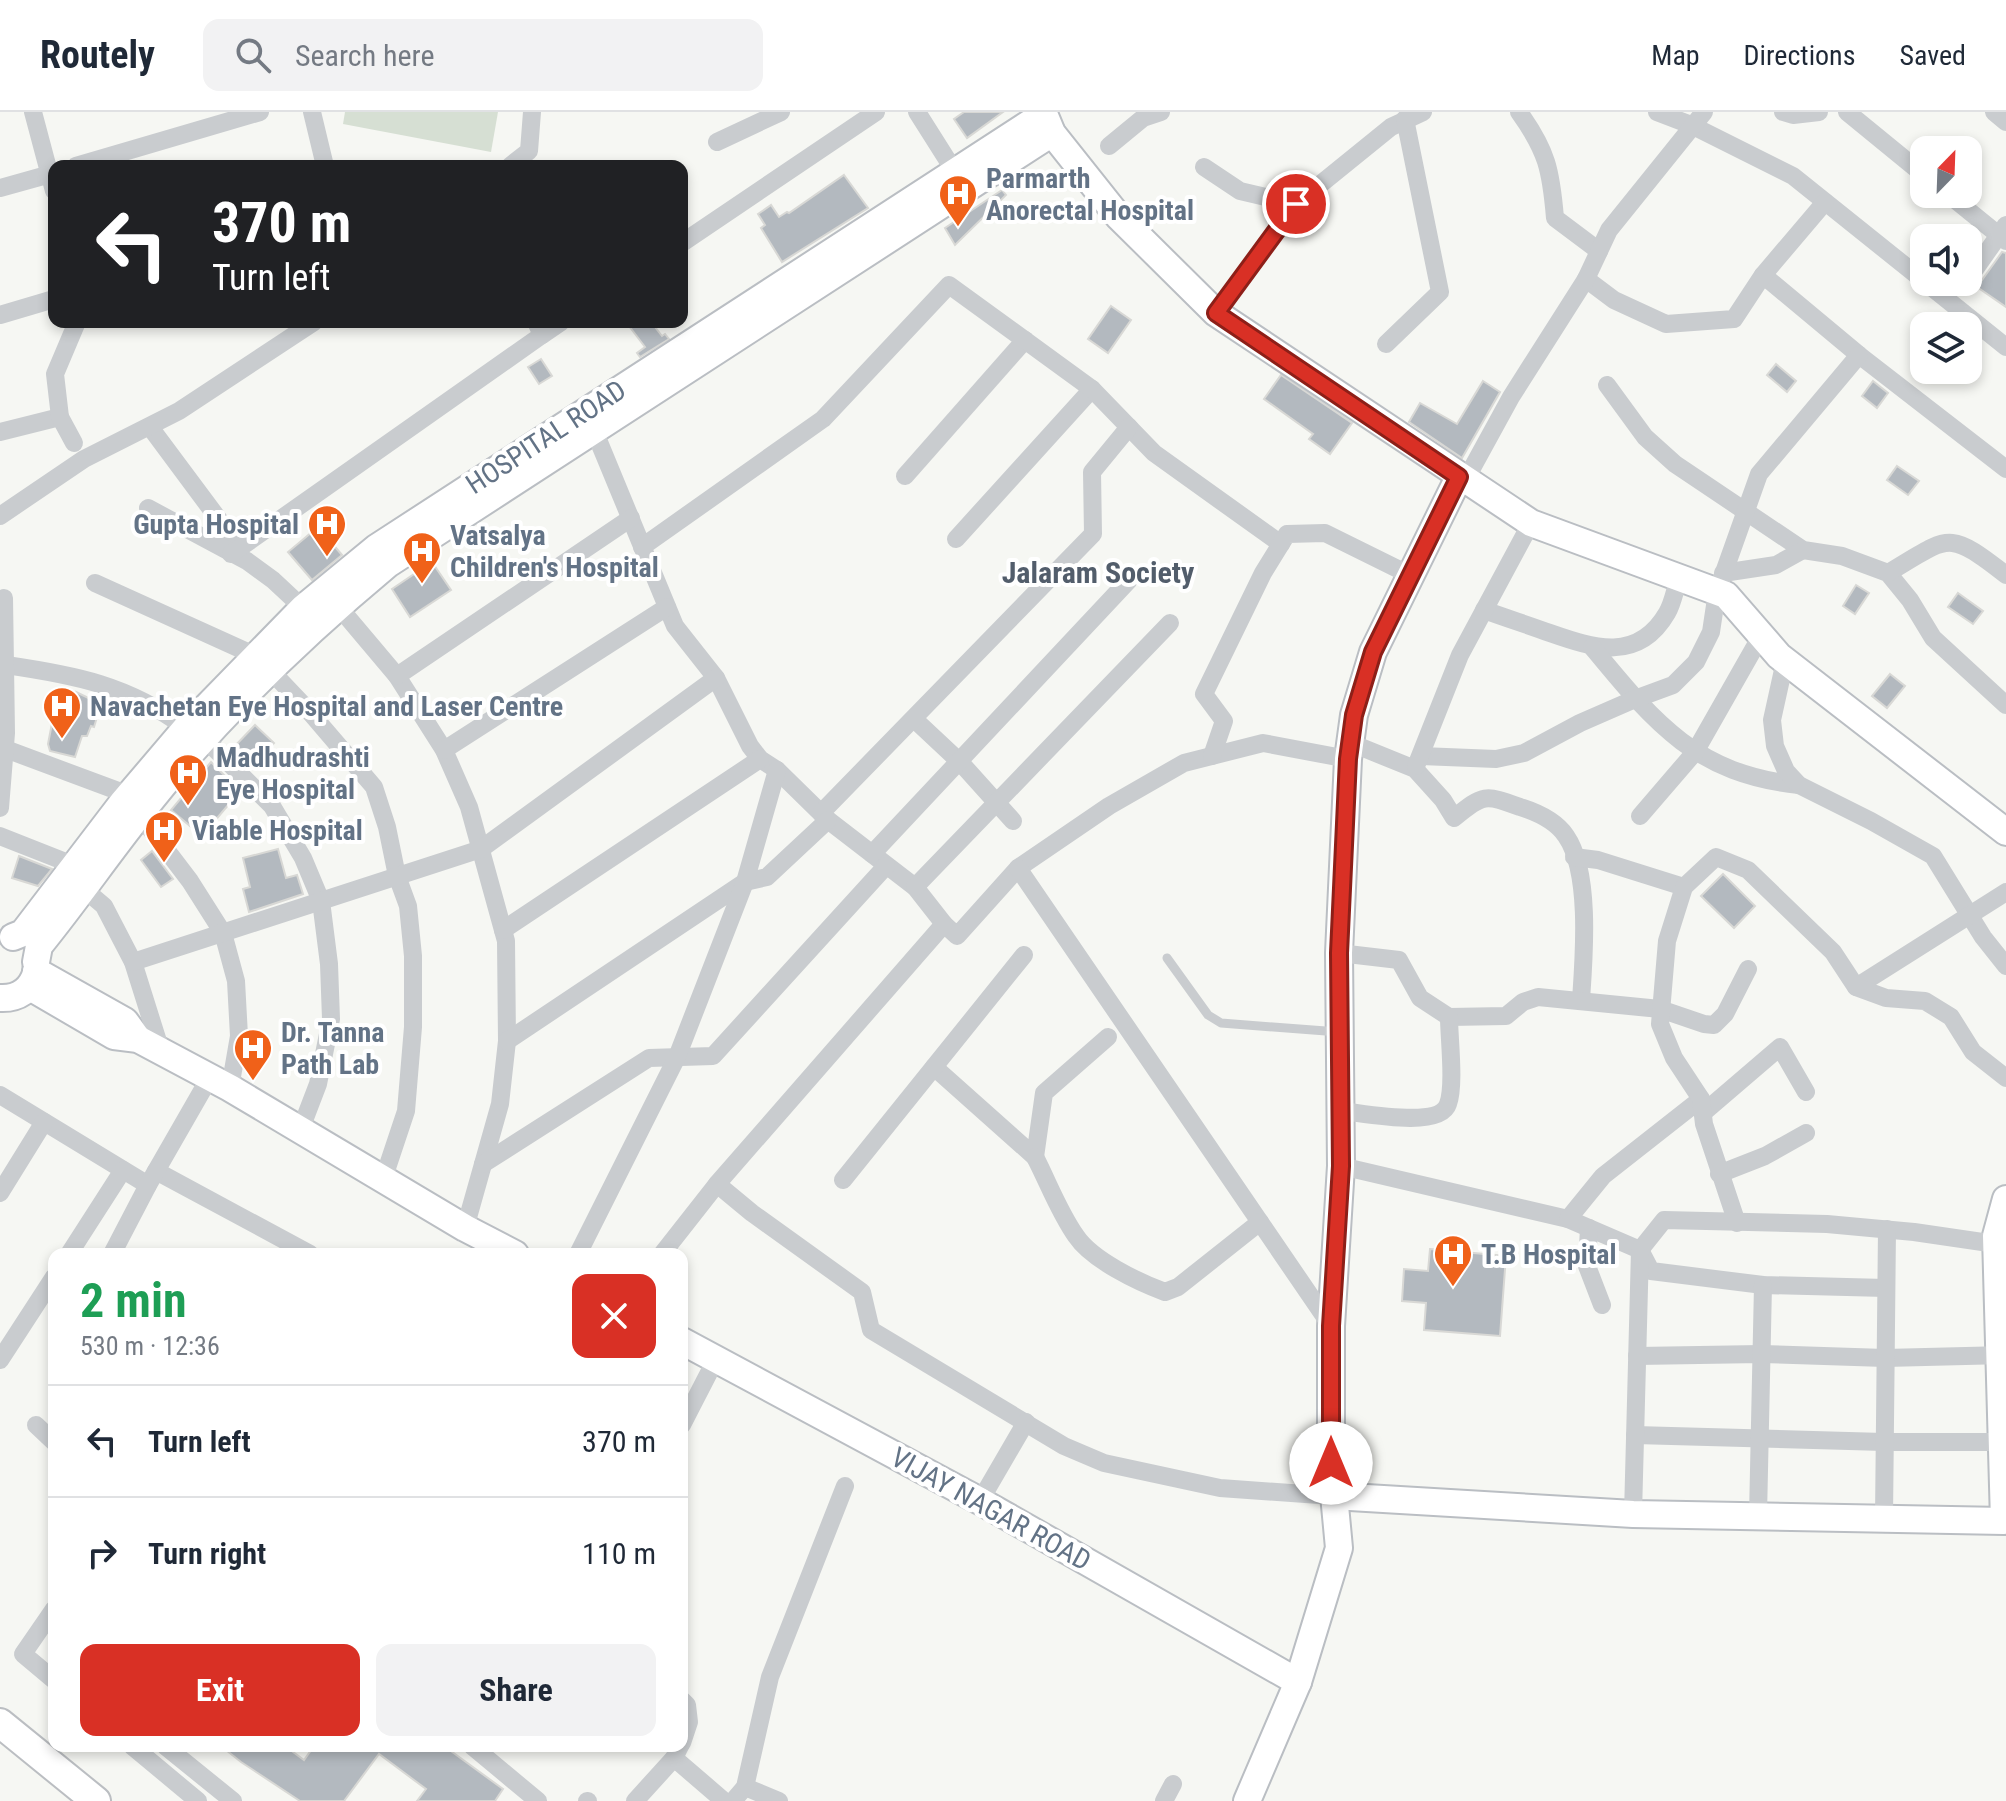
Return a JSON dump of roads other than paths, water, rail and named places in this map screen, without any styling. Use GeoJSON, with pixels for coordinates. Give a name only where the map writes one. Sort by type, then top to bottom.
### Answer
{"type":"FeatureCollection","features":[{"type":"Feature","properties":{"kind":"main road"},"geometry":{"type":"LineString","coordinates":[[0,1723],[96,1801]]}},
{"type":"Feature","properties":{"kind":"main road"},"geometry":{"type":"LineString","coordinates":[[0,1747],[66,1801]]}},
{"type":"Feature","properties":{"kind":"street"},"geometry":{"type":"LineString","coordinates":[[33,112],[48,165]]}},
{"type":"Feature","properties":{"kind":"street"},"geometry":{"type":"LineString","coordinates":[[96,160],[260,112]]}},
{"type":"Feature","properties":{"kind":"street"},"geometry":{"type":"LineString","coordinates":[[312,112],[324,160]]}},
{"type":"Feature","properties":{"kind":"street"},"geometry":{"type":"LineString","coordinates":[[518,160],[529,151],[532,112]]}},
{"type":"Feature","properties":{"kind":"street"},"geometry":{"type":"LineString","coordinates":[[717,142],[781,112]]}},
{"type":"Feature","properties":{"kind":"street"},"geometry":{"type":"LineString","coordinates":[[688,239],[876,112]]}},
{"type":"Feature","properties":{"kind":"street"},"geometry":{"type":"LineString","coordinates":[[917,112],[955,172]]}},
{"type":"Feature","properties":{"kind":"street"},"geometry":{"type":"LineString","coordinates":[[1109,146],[1143,118],[1161,112]]}},
{"type":"Feature","properties":{"kind":"street"},"geometry":{"type":"LineString","coordinates":[[1216,313],[1296,204],[1391,127],[1423,112]]}},
{"type":"Feature","properties":{"kind":"street"},"geometry":{"type":"LineString","coordinates":[[1519,112],[1540,141],[1552,181],[1555,218],[1599,251]]}},
{"type":"Feature","properties":{"kind":"street"},"geometry":{"type":"LineString","coordinates":[[1657,112],[1698,118],[1793,176],[1910,271]]}},
{"type":"Feature","properties":{"kind":"street"},"geometry":{"type":"LineString","coordinates":[[1783,112],[1793,115],[1819,112]]}},
{"type":"Feature","properties":{"kind":"street"},"geometry":{"type":"LineString","coordinates":[[1847,112],[1910,164]]}},
{"type":"Feature","properties":{"kind":"street"},"geometry":{"type":"LineString","coordinates":[[1994,112],[2006,122]]}},
{"type":"Feature","properties":{"kind":"street","name":"HOSPITAL ROAD"},"geometry":{"type":"LineString","coordinates":[[18,987],[80,878],[134,805],[195,733],[263,663],[303,608],[376,548],[1041,116],[1047,117]]}},
{"type":"Feature","properties":{"kind":"street"},"geometry":{"type":"LineString","coordinates":[[1047,117],[1118,216],[1216,313],[1531,523],[1679,578],[1720,582],[1776,565],[1803,550]]}},
{"type":"Feature","properties":{"kind":"street","name":"HOSPITAL ROAD"},"geometry":{"type":"LineString","coordinates":[[263,663],[388,564],[594,430],[1047,117]]}},
{"type":"Feature","properties":{"kind":"street"},"geometry":{"type":"LineString","coordinates":[[1247,1801],[1298,1682],[1339,1548],[1333,1496],[1331,1326],[1341,1166],[1339,953],[1354,715],[1373,652],[1462,479],[1586,279],[1609,230],[1698,118]]}},
{"type":"Feature","properties":{"kind":"street"},"geometry":{"type":"LineString","coordinates":[[1386,344],[1440,292],[1405,119]]}},
{"type":"Feature","properties":{"kind":"street"},"geometry":{"type":"LineString","coordinates":[[1204,167],[1240,191],[1296,204]]}},
{"type":"Feature","properties":{"kind":"street"},"geometry":{"type":"LineString","coordinates":[[0,188],[48,180]]}},
{"type":"Feature","properties":{"kind":"street"},"geometry":{"type":"LineString","coordinates":[[1586,279],[1614,300],[1666,324],[1734,319],[1763,275],[1825,202]]}},
{"type":"Feature","properties":{"kind":"street"},"geometry":{"type":"LineString","coordinates":[[1968,208],[2004,234],[1982,261]]}},
{"type":"Feature","properties":{"kind":"street"},"geometry":{"type":"LineString","coordinates":[[1763,275],[1859,355],[2006,469]]}},
{"type":"Feature","properties":{"kind":"street"},"geometry":{"type":"LineString","coordinates":[[642,547],[823,419],[949,285],[1092,389],[1154,453],[1281,544]]}},
{"type":"Feature","properties":{"kind":"street"},"geometry":{"type":"LineString","coordinates":[[1942,296],[2006,347]]}},
{"type":"Feature","properties":{"kind":"street"},"geometry":{"type":"LineString","coordinates":[[1951,303],[1956,296]]}},
{"type":"Feature","properties":{"kind":"street"},"geometry":{"type":"LineString","coordinates":[[0,315],[48,301]]}},
{"type":"Feature","properties":{"kind":"street"},"geometry":{"type":"LineString","coordinates":[[74,328],[55,374],[60,417],[74,443]]}},
{"type":"Feature","properties":{"kind":"street"},"geometry":{"type":"LineString","coordinates":[[0,516],[84,459],[150,427],[305,328]]}},
{"type":"Feature","properties":{"kind":"street"},"geometry":{"type":"LineString","coordinates":[[236,551],[539,328]]}},
{"type":"Feature","properties":{"kind":"street"},"geometry":{"type":"LineString","coordinates":[[905,476],[1025,340]]}},
{"type":"Feature","properties":{"kind":"street"},"geometry":{"type":"LineString","coordinates":[[594,430],[675,626],[716,678],[750,746],[760,759],[777,770],[825,816],[915,887],[957,936],[1018,868],[1184,763],[1263,743],[1350,751],[1418,763],[1496,759],[1524,753],[1556,734],[1673,685],[1696,662],[1711,632],[1720,582],[1759,474],[1859,355]]}},
{"type":"Feature","properties":{"kind":"street"},"geometry":{"type":"LineString","coordinates":[[1607,385],[1645,437],[1665,455],[1803,550],[1852,558],[1888,573],[1910,600],[1933,638],[2006,705]]}},
{"type":"Feature","properties":{"kind":"street"},"geometry":{"type":"LineString","coordinates":[[956,539],[1092,389]]}},
{"type":"Feature","properties":{"kind":"street"},"geometry":{"type":"LineString","coordinates":[[0,432],[60,417]]}},
{"type":"Feature","properties":{"kind":"street"},"geometry":{"type":"LineString","coordinates":[[150,427],[236,551]]}},
{"type":"Feature","properties":{"kind":"street"},"geometry":{"type":"LineString","coordinates":[[507,1041],[745,882],[767,877],[1093,534],[1092,472],[1129,427]]}},
{"type":"Feature","properties":{"kind":"street"},"geometry":{"type":"LineString","coordinates":[[148,508],[236,551],[303,608]]}},
{"type":"Feature","properties":{"kind":"street"},"geometry":{"type":"LineString","coordinates":[[397,676],[631,518]]}},
{"type":"Feature","properties":{"kind":"street"},"geometry":{"type":"LineString","coordinates":[[1418,763],[1460,655],[1531,523]]}},
{"type":"Feature","properties":{"kind":"street"},"geometry":{"type":"LineString","coordinates":[[1212,756],[1224,721],[1204,694],[1263,573],[1287,534],[1325,533],[1412,576]]}},
{"type":"Feature","properties":{"kind":"street"},"geometry":{"type":"LineString","coordinates":[[1888,573],[1938,543],[1949,542],[1969,547],[2006,575]]}},
{"type":"Feature","properties":{"kind":"street"},"geometry":{"type":"LineString","coordinates":[[1484,610],[1592,647],[1621,647],[1643,639],[1667,612],[1679,578]]}},
{"type":"Feature","properties":{"kind":"street"},"geometry":{"type":"LineString","coordinates":[[483,1164],[649,1058],[713,1056],[960,762],[1129,580]]}},
{"type":"Feature","properties":{"kind":"street"},"geometry":{"type":"LineString","coordinates":[[1720,582],[1726,595],[1785,661],[2006,832]]}},
{"type":"Feature","properties":{"kind":"street"},"geometry":{"type":"LineString","coordinates":[[95,583],[263,663],[374,787],[408,906],[413,956],[413,1027],[406,1111],[383,1180]]}},
{"type":"Feature","properties":{"kind":"street"},"geometry":{"type":"LineString","coordinates":[[0,808],[6,665],[4,598]]}},
{"type":"Feature","properties":{"kind":"street"},"geometry":{"type":"LineString","coordinates":[[338,606],[397,676],[444,750],[469,807],[506,941],[507,1041],[500,1104],[465,1228]]}},
{"type":"Feature","properties":{"kind":"street"},"geometry":{"type":"LineString","coordinates":[[444,750],[667,607]]}},
{"type":"Feature","properties":{"kind":"street"},"geometry":{"type":"LineString","coordinates":[[915,887],[1170,623]]}},
{"type":"Feature","properties":{"kind":"street"},"geometry":{"type":"LineString","coordinates":[[1640,816],[1695,752],[1761,636]]}},
{"type":"Feature","properties":{"kind":"street"},"geometry":{"type":"LineString","coordinates":[[1592,647],[1666,731],[1695,752],[1754,777],[1799,785],[1933,856],[1983,937],[2006,966]]}},
{"type":"Feature","properties":{"kind":"street"},"geometry":{"type":"LineString","coordinates":[[1785,661],[1772,720],[1775,746],[1786,771],[1799,785]]}},
{"type":"Feature","properties":{"kind":"street"},"geometry":{"type":"LineString","coordinates":[[6,665],[97,681],[147,702],[195,733],[272,806],[303,858],[321,901],[329,964],[331,1019],[318,1084],[300,1131]]}},
{"type":"Feature","properties":{"kind":"street"},"geometry":{"type":"LineString","coordinates":[[133,962],[481,849],[716,678]]}},
{"type":"Feature","properties":{"kind":"street"},"geometry":{"type":"LineString","coordinates":[[914,719],[960,762],[1013,821]]}},
{"type":"Feature","properties":{"kind":"street"},"geometry":{"type":"LineString","coordinates":[[3,748],[134,805],[190,881],[223,933],[236,981],[239,1036],[220,1082],[152,1178],[115,1248]]}},
{"type":"Feature","properties":{"kind":"street"},"geometry":{"type":"LineString","coordinates":[[503,930],[760,759]]}},
{"type":"Feature","properties":{"kind":"street"},"geometry":{"type":"LineString","coordinates":[[1418,763],[1454,818],[1478,799],[1493,797],[1539,813],[1566,835],[1578,865],[1585,935],[1581,1000]]}},
{"type":"Feature","properties":{"kind":"street"},"geometry":{"type":"LineString","coordinates":[[581,1248],[677,1057],[745,882],[777,770]]}},
{"type":"Feature","properties":{"kind":"street"},"geometry":{"type":"LineString","coordinates":[[0,836],[80,878],[104,906],[133,962],[150,1045]]}},
{"type":"Feature","properties":{"kind":"street"},"geometry":{"type":"LineString","coordinates":[[1574,857],[1598,860],[1684,887]]}},
{"type":"Feature","properties":{"kind":"street"},"geometry":{"type":"LineString","coordinates":[[1737,1223],[1719,1174],[1702,1106],[1674,1058],[1660,1024],[1667,941],[1684,887],[1716,857],[1748,870],[1833,952],[1856,987],[1886,998],[1925,1001],[1951,1017],[1973,1052],[2006,1078]]}},
{"type":"Feature","properties":{"kind":"street"},"geometry":{"type":"LineString","coordinates":[[1018,868],[1331,1326]]}},
{"type":"Feature","properties":{"kind":"street","name":"HOSPITAL ROAD"},"geometry":{"type":"LineString","coordinates":[[7,937],[23,933],[80,878]]}},
{"type":"Feature","properties":{"kind":"street"},"geometry":{"type":"LineString","coordinates":[[1856,987],[2006,892]]}},
{"type":"Feature","properties":{"kind":"street"},"geometry":{"type":"LineString","coordinates":[[667,1248],[717,1184],[944,924]]}},
{"type":"Feature","properties":{"kind":"street"},"geometry":{"type":"LineString","coordinates":[[7,937],[28,946],[18,987],[125,1021],[150,1045],[220,1082],[503,1248]]}},
{"type":"Feature","properties":{"kind":"street"},"geometry":{"type":"LineString","coordinates":[[1339,953],[1399,960],[1420,998],[1449,1017],[1506,1016],[1523,1002],[1538,997],[1660,1009],[1714,1025],[1725,1014],[1748,969]]}},
{"type":"Feature","properties":{"kind":"street"},"geometry":{"type":"LineString","coordinates":[[843,1180],[1024,955]]}},
{"type":"Feature","properties":{"kind":"street"},"geometry":{"type":"LineString","coordinates":[[1342,1111],[1424,1119],[1443,1112],[1448,1106],[1450,1088],[1449,1017]]}},
{"type":"Feature","properties":{"kind":"street"},"geometry":{"type":"LineString","coordinates":[[1035,1157],[1044,1093],[1108,1037]]}},
{"type":"Feature","properties":{"kind":"street"},"geometry":{"type":"LineString","coordinates":[[1568,1219],[1603,1176],[1780,1047],[1806,1092]]}},
{"type":"Feature","properties":{"kind":"street"},"geometry":{"type":"LineString","coordinates":[[934,1067],[1035,1157],[1076,1237],[1124,1273],[1165,1292],[1178,1287],[1260,1222]]}},
{"type":"Feature","properties":{"kind":"street"},"geometry":{"type":"LineString","coordinates":[[0,1095],[123,1170],[152,1178],[298,1248]]}},
{"type":"Feature","properties":{"kind":"street"},"geometry":{"type":"LineString","coordinates":[[0,1193],[44,1122]]}},
{"type":"Feature","properties":{"kind":"street"},"geometry":{"type":"LineString","coordinates":[[1719,1174],[1765,1156],[1806,1133]]}},
{"type":"Feature","properties":{"kind":"street"},"geometry":{"type":"LineString","coordinates":[[1341,1166],[1568,1219],[1640,1250],[1651,1271],[1763,1285],[1886,1288]]}},
{"type":"Feature","properties":{"kind":"street"},"geometry":{"type":"LineString","coordinates":[[73,1248],[123,1170]]}},
{"type":"Feature","properties":{"kind":"street"},"geometry":{"type":"LineString","coordinates":[[717,1184],[862,1292],[871,1330],[1064,1446],[1104,1463],[1220,1488],[1333,1496],[1633,1514],[2004,1521],[2002,1289],[1996,1236],[2006,1199]]}},
{"type":"Feature","properties":{"kind":"street"},"geometry":{"type":"LineString","coordinates":[[1633,1514],[1640,1250],[1664,1220],[1827,1224],[1996,1244]]}},
{"type":"Feature","properties":{"kind":"street"},"geometry":{"type":"LineString","coordinates":[[1589,1228],[1587,1266],[1602,1305]]}},
{"type":"Feature","properties":{"kind":"street"},"geometry":{"type":"LineString","coordinates":[[1884,1518],[1887,1229]]}},
{"type":"Feature","properties":{"kind":"street"},"geometry":{"type":"LineString","coordinates":[[1758,1516],[1763,1285]]}},
{"type":"Feature","properties":{"kind":"street"},"geometry":{"type":"LineString","coordinates":[[0,1360],[48,1286]]}},
{"type":"Feature","properties":{"kind":"street","name":"VIJAY NAGAR ROAD"},"geometry":{"type":"LineString","coordinates":[[688,1344],[980,1501],[1298,1682]]}},
{"type":"Feature","properties":{"kind":"street"},"geometry":{"type":"LineString","coordinates":[[1637,1356],[1761,1354],[1885,1358],[2003,1355]]}},
{"type":"Feature","properties":{"kind":"street"},"geometry":{"type":"LineString","coordinates":[[688,1413],[716,1359]]}},
{"type":"Feature","properties":{"kind":"street"},"geometry":{"type":"LineString","coordinates":[[980,1501],[1026,1422]]}},
{"type":"Feature","properties":{"kind":"street"},"geometry":{"type":"LineString","coordinates":[[36,1425],[48,1436]]}},
{"type":"Feature","properties":{"kind":"street"},"geometry":{"type":"LineString","coordinates":[[1635,1435],[2002,1442]]}},
{"type":"Feature","properties":{"kind":"street"},"geometry":{"type":"LineString","coordinates":[[779,1801],[739,1794],[770,1677],[845,1486]]}},
{"type":"Feature","properties":{"kind":"street"},"geometry":{"type":"LineString","coordinates":[[48,1618],[23,1654],[48,1675]]}},
{"type":"Feature","properties":{"kind":"street"},"geometry":{"type":"LineString","coordinates":[[139,1752],[198,1801]]}},
{"type":"Feature","properties":{"kind":"street"},"geometry":{"type":"LineString","coordinates":[[172,1752],[233,1801]]}},
{"type":"Feature","properties":{"kind":"street"},"geometry":{"type":"LineString","coordinates":[[479,1752],[538,1801]]}},
{"type":"Feature","properties":{"kind":"street"},"geometry":{"type":"LineString","coordinates":[[635,1801],[676,1752]]}},
{"type":"Feature","properties":{"kind":"street"},"geometry":{"type":"LineString","coordinates":[[682,1752],[724,1801]]}},
{"type":"Feature","properties":{"kind":"street"},"geometry":{"type":"LineString","coordinates":[[1164,1801],[1173,1784]]}},
{"type":"Feature","properties":{"kind":"lane"},"geometry":{"type":"LineString","coordinates":[[1167,958],[1208,1015],[1221,1023],[1341,1033]]}},
{"type":"Feature","properties":{"kind":"place","name":"Parmarth Anorectal Hospital"},"geometry":{"type":"Point","coordinates":[958,228]}},
{"type":"Feature","properties":{"kind":"place","name":"Gupta Hospital"},"geometry":{"type":"Point","coordinates":[327,558]}},
{"type":"Feature","properties":{"kind":"place","name":"Vatsalya Children's Hospital"},"geometry":{"type":"Point","coordinates":[422,585]}},
{"type":"Feature","properties":{"kind":"place","name":"Navachetan Eye Hospital and Laser Centre"},"geometry":{"type":"Point","coordinates":[62,740]}},
{"type":"Feature","properties":{"kind":"place","name":"Madhudrashti Eye Hospital"},"geometry":{"type":"Point","coordinates":[188,807]}},
{"type":"Feature","properties":{"kind":"place","name":"Viable Hospital"},"geometry":{"type":"Point","coordinates":[164,864]}},
{"type":"Feature","properties":{"kind":"place","name":"Dr. Tanna Path Lab"},"geometry":{"type":"Point","coordinates":[253,1082]}},
{"type":"Feature","properties":{"kind":"place","name":"T.B Hospital"},"geometry":{"type":"Point","coordinates":[1453,1288]}},
{"type":"Feature","properties":{"kind":"district","name":"Jalaram Society"},"geometry":{"type":"Point","coordinates":[1098,572]}}]}
